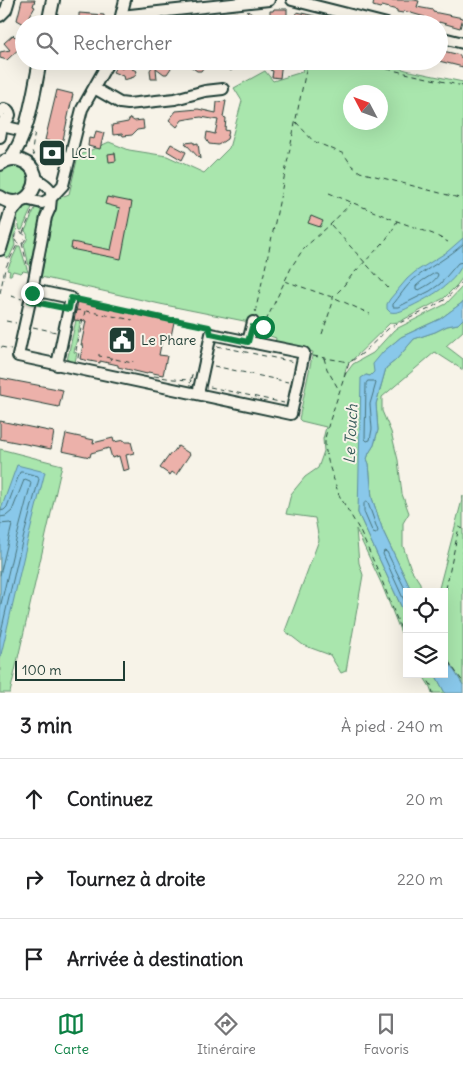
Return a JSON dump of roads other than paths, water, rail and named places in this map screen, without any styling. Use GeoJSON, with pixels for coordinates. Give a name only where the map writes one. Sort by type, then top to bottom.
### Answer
{"type":"FeatureCollection","features":[{"type":"Feature","properties":{"kind":"main road"},"geometry":{"type":"LineString","coordinates":[[50,15],[53,0]]}},
{"type":"Feature","properties":{"kind":"main road"},"geometry":{"type":"LineString","coordinates":[[0,249],[11,212],[32,193],[34,188],[35,177],[32,170],[32,161],[26,150],[27,132],[38,70]]}},
{"type":"Feature","properties":{"kind":"main road"},"geometry":{"type":"LineString","coordinates":[[5,162],[18,147],[28,129]]}},
{"type":"Feature","properties":{"kind":"main road"},"geometry":{"type":"LineString","coordinates":[[5,162],[32,161]]}},
{"type":"Feature","properties":{"kind":"main road"},"geometry":{"type":"LineString","coordinates":[[0,197],[10,202],[23,200]]}},
{"type":"Feature","properties":{"kind":"main road"},"geometry":{"type":"LineString","coordinates":[[0,197],[2,211],[0,241]]}},
{"type":"Feature","properties":{"kind":"street"},"geometry":{"type":"LineString","coordinates":[[0,16],[6,10],[9,0]]}},
{"type":"Feature","properties":{"kind":"street"},"geometry":{"type":"LineString","coordinates":[[121,15],[125,0]]}},
{"type":"Feature","properties":{"kind":"street"},"geometry":{"type":"LineString","coordinates":[[152,15],[237,2],[269,0]]}},
{"type":"Feature","properties":{"kind":"street"},"geometry":{"type":"LineString","coordinates":[[292,0],[351,15]]}},
{"type":"Feature","properties":{"kind":"street"},"geometry":{"type":"LineString","coordinates":[[448,39],[463,43]]}},
{"type":"Feature","properties":{"kind":"street"},"geometry":{"type":"LineString","coordinates":[[23,200],[39,203],[46,202],[61,189],[80,114],[104,70]]}},
{"type":"Feature","properties":{"kind":"street"},"geometry":{"type":"LineString","coordinates":[[94,88],[117,102],[125,104],[175,98],[223,88]]}},
{"type":"Feature","properties":{"kind":"street"},"geometry":{"type":"LineString","coordinates":[[1,126],[28,129]]}},
{"type":"Feature","properties":{"kind":"street"},"geometry":{"type":"LineString","coordinates":[[35,177],[49,187],[52,192],[18,356],[57,365],[199,390],[291,414],[304,353],[211,334],[199,390]]}},
{"type":"Feature","properties":{"kind":"street"},"geometry":{"type":"LineString","coordinates":[[49,187],[57,187],[64,180]]}},
{"type":"Feature","properties":{"kind":"street"},"geometry":{"type":"LineString","coordinates":[[39,203],[46,217]]}},
{"type":"Feature","properties":{"kind":"street"},"geometry":{"type":"LineString","coordinates":[[38,291],[71,298],[57,365]]}},
{"type":"Feature","properties":{"kind":"street"},"geometry":{"type":"LineString","coordinates":[[248,342],[254,326]]}},
{"type":"Feature","properties":{"kind":"water"},"geometry":{"type":"Polygon","coordinates":[[[463,238],[462,265],[447,284],[401,311],[390,312],[387,309],[390,299],[407,279],[447,252],[463,238]]]}},
{"type":"Feature","properties":{"kind":"water"},"geometry":{"type":"Polygon","coordinates":[[[463,302],[463,319],[458,324],[447,326],[414,339],[396,360],[386,368],[376,404],[378,430],[374,445],[367,459],[372,498],[383,531],[410,588],[403,588],[403,610],[358,513],[361,378],[366,375],[370,376],[374,372],[373,364],[383,352],[401,337],[440,319],[463,302]]]}},
{"type":"Feature","properties":{"kind":"water"},"geometry":{"type":"Polygon","coordinates":[[[17,465],[45,472],[0,659],[0,512],[17,465]]]}},
{"type":"Feature","properties":{"kind":"water"},"geometry":{"type":"Polygon","coordinates":[[[448,661],[463,685],[463,693],[445,693],[437,678],[448,678],[448,661]]]}},
{"type":"Feature","properties":{"kind":"place","name":"LCL"},"geometry":{"type":"Point","coordinates":[52,153]}},
{"type":"Feature","properties":{"kind":"place","name":"Le Phare"},"geometry":{"type":"Point","coordinates":[122,340]}},
{"type":"Feature","properties":{"kind":"water label","name":"Le Touch"},"geometry":{"type":"Point","coordinates":[351,434]}}]}
